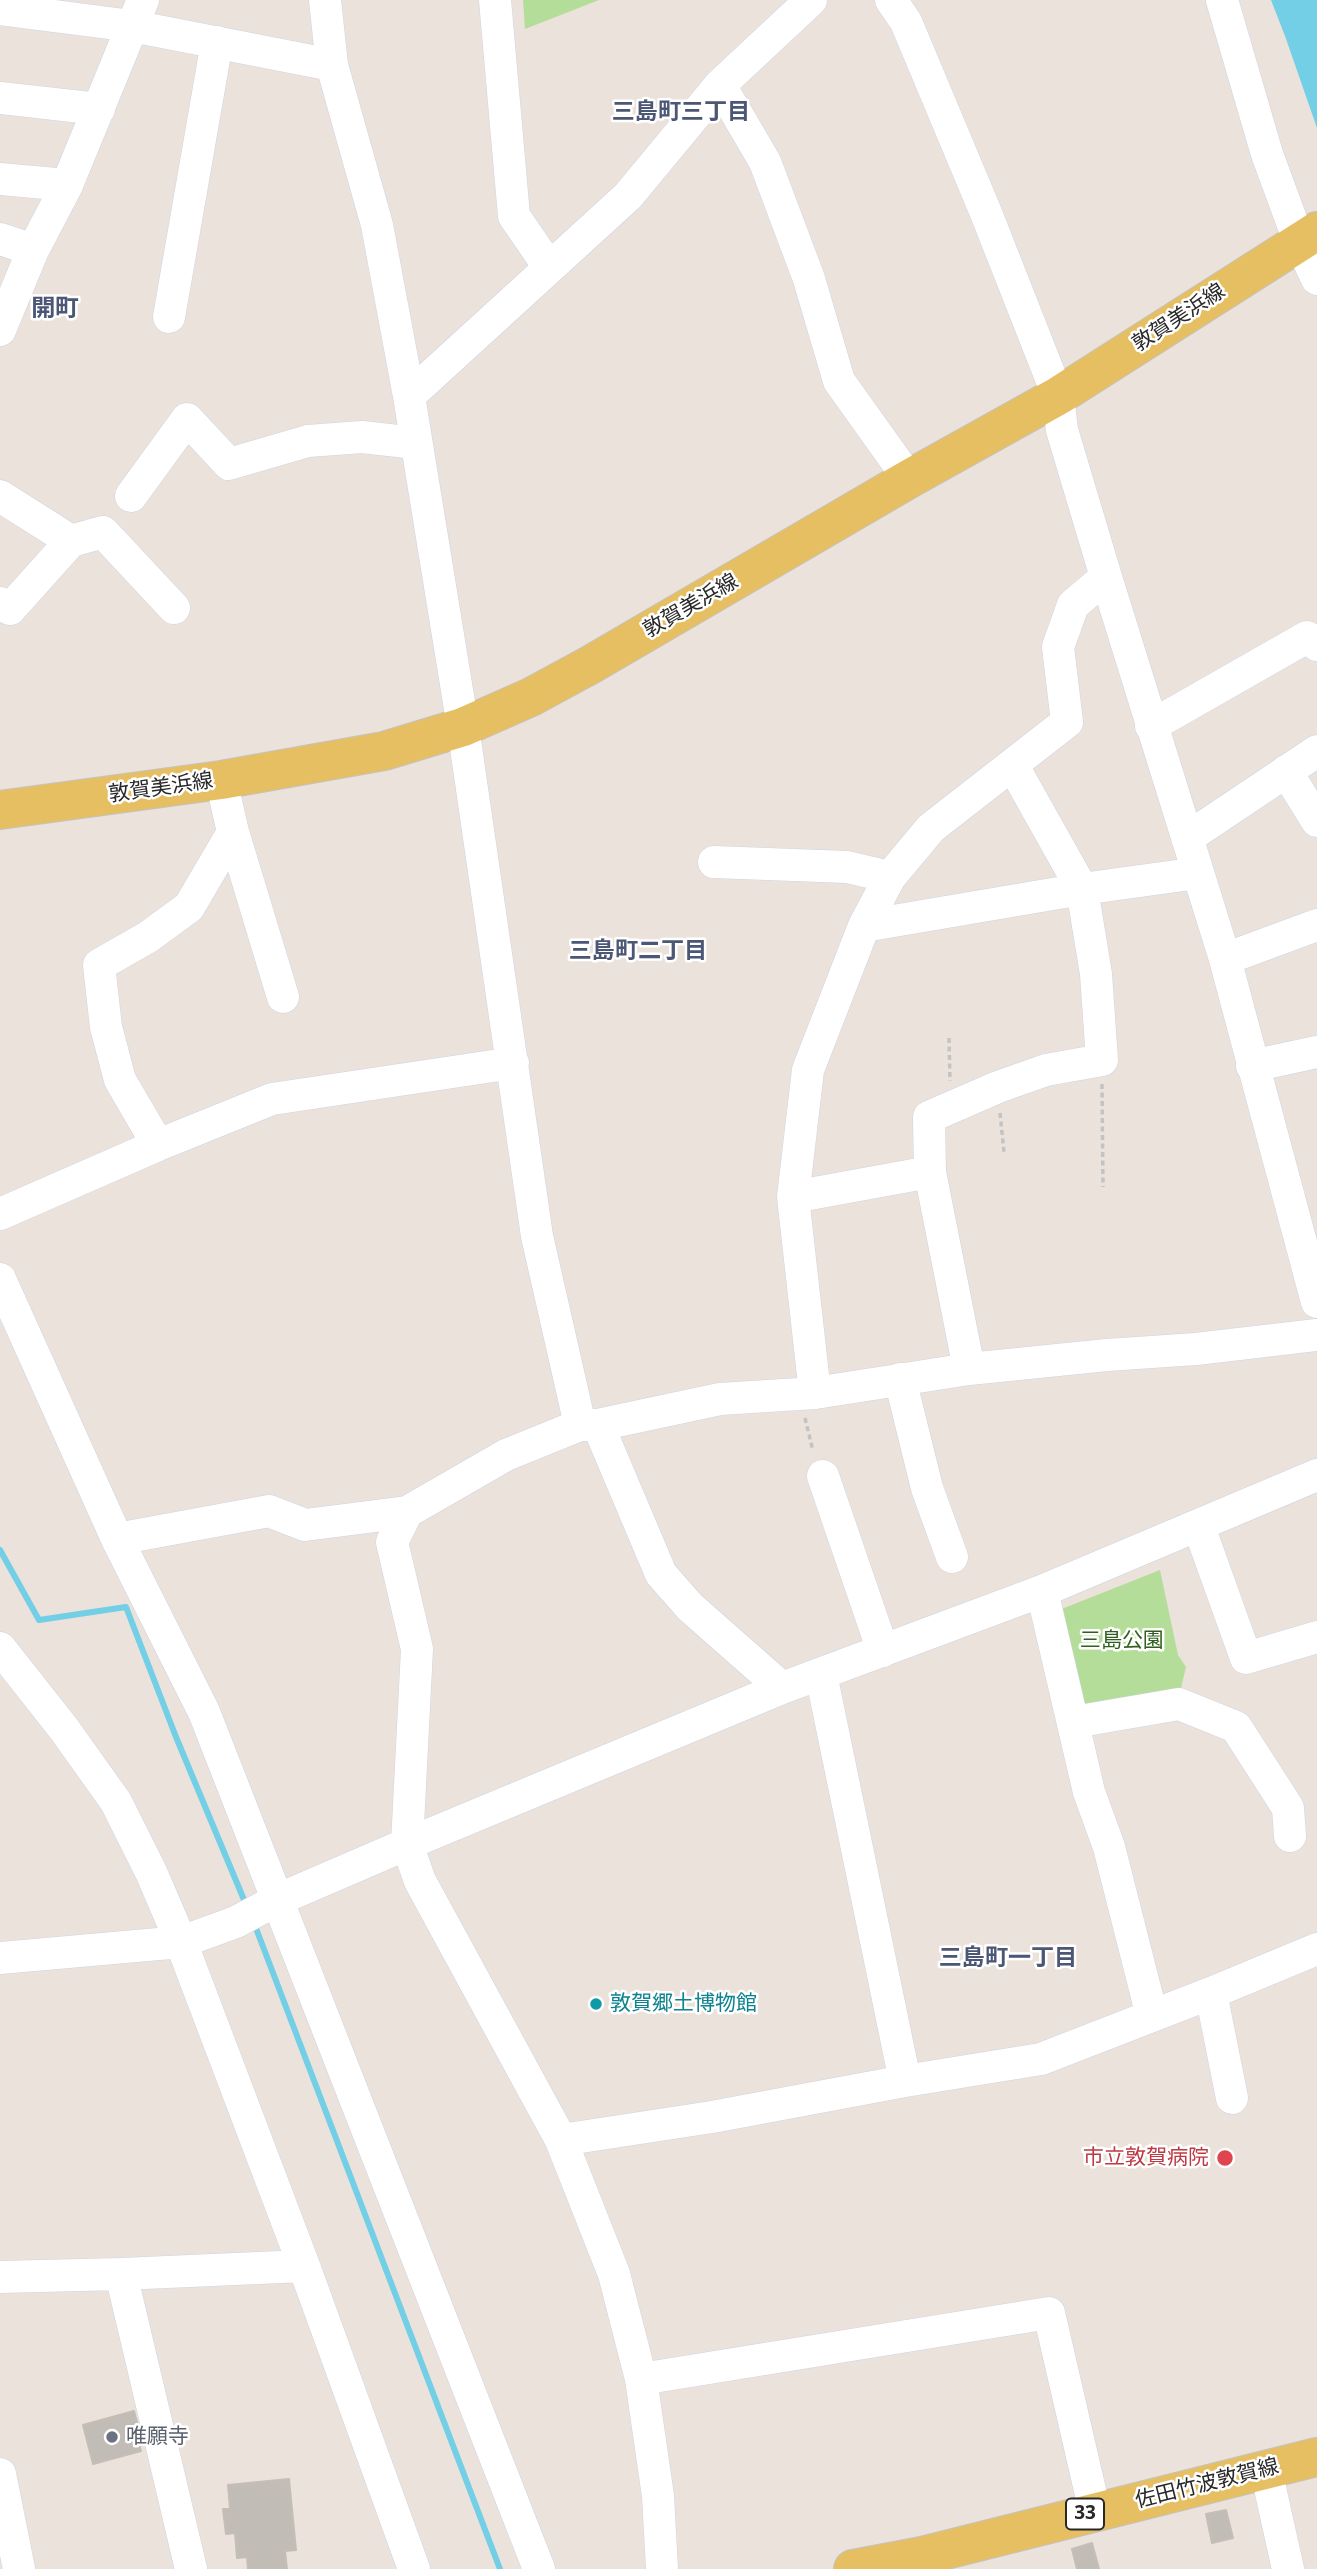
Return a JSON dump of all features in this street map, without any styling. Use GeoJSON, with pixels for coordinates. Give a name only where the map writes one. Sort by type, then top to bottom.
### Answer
{"type":"FeatureCollection","features":[{"type":"Feature","properties":{"kind":"main road","name":"敦賀美浜線"},"geometry":{"type":"LineString","coordinates":[[0,810],[221,780],[384,751],[463,727],[531,697],[590,665],[909,479],[1058,396],[1308,236]]}},
{"type":"Feature","properties":{"kind":"main road","name":"佐田竹波敦賀線"},"geometry":{"type":"LineString","coordinates":[[853,2569],[922,2556],[1317,2457]]}},
{"type":"Feature","properties":{"kind":"street"},"geometry":{"type":"LineString","coordinates":[[324,0],[332,65],[377,225],[409,396],[463,727],[537,1236],[589,1425],[661,1574],[690,1607],[782,1688]]}},
{"type":"Feature","properties":{"kind":"street"},"geometry":{"type":"LineString","coordinates":[[495,0],[514,216],[549,267]]}},
{"type":"Feature","properties":{"kind":"street"},"geometry":{"type":"LineString","coordinates":[[409,396],[628,197],[720,85],[811,0]]}},
{"type":"Feature","properties":{"kind":"street"},"geometry":{"type":"LineString","coordinates":[[891,0],[912,35],[1058,396],[1062,430],[1151,726],[1225,959],[1317,1302]]}},
{"type":"Feature","properties":{"kind":"street"},"geometry":{"type":"LineString","coordinates":[[1222,0],[1267,154],[1308,236],[1317,279]]}},
{"type":"Feature","properties":{"kind":"street"},"geometry":{"type":"LineString","coordinates":[[0,9],[137,13],[217,43],[332,65]]}},
{"type":"Feature","properties":{"kind":"street"},"geometry":{"type":"LineString","coordinates":[[0,330],[33,250],[67,185],[137,13]]}},
{"type":"Feature","properties":{"kind":"street"},"geometry":{"type":"LineString","coordinates":[[169,317],[217,43]]}},
{"type":"Feature","properties":{"kind":"street"},"geometry":{"type":"LineString","coordinates":[[720,85],[765,162],[809,279],[839,381],[909,479]]}},
{"type":"Feature","properties":{"kind":"street"},"geometry":{"type":"LineString","coordinates":[[0,98],[99,109]]}},
{"type":"Feature","properties":{"kind":"street"},"geometry":{"type":"LineString","coordinates":[[0,179],[67,185]]}},
{"type":"Feature","properties":{"kind":"street"},"geometry":{"type":"LineString","coordinates":[[0,239],[33,250]]}},
{"type":"Feature","properties":{"kind":"street"},"geometry":{"type":"LineString","coordinates":[[131,496],[187,419],[229,464],[308,441],[362,437],[416,443]]}},
{"type":"Feature","properties":{"kind":"street"},"geometry":{"type":"LineString","coordinates":[[0,496],[71,541]]}},
{"type":"Feature","properties":{"kind":"street"},"geometry":{"type":"LineString","coordinates":[[0,603],[10,609],[71,541],[103,532],[174,608]]}},
{"type":"Feature","properties":{"kind":"street"},"geometry":{"type":"LineString","coordinates":[[807,1393],[793,1197],[808,1070],[864,926],[890,877],[931,828],[1067,722],[1058,647],[1073,605],[1106,577]]}},
{"type":"Feature","properties":{"kind":"street"},"geometry":{"type":"LineString","coordinates":[[1151,726],[1307,637],[1317,645]]}},
{"type":"Feature","properties":{"kind":"street"},"geometry":{"type":"LineString","coordinates":[[1187,838],[1317,751]]}},
{"type":"Feature","properties":{"kind":"street"},"geometry":{"type":"LineString","coordinates":[[969,1369],[930,1172],[929,1116],[1046,1070],[1102,1060],[1096,974],[1082,889],[1013,766]]}},
{"type":"Feature","properties":{"kind":"street"},"geometry":{"type":"LineString","coordinates":[[1286,772],[1317,821]]}},
{"type":"Feature","properties":{"kind":"street"},"geometry":{"type":"LineString","coordinates":[[221,780],[233,832],[283,997]]}},
{"type":"Feature","properties":{"kind":"street"},"geometry":{"type":"LineString","coordinates":[[158,1145],[120,1080],[106,1027],[99,965],[148,937],[189,907],[233,832]]}},
{"type":"Feature","properties":{"kind":"street"},"geometry":{"type":"LineString","coordinates":[[714,862],[847,867],[890,877]]}},
{"type":"Feature","properties":{"kind":"street"},"geometry":{"type":"LineString","coordinates":[[864,926],[1082,889],[1198,873]]}},
{"type":"Feature","properties":{"kind":"street"},"geometry":{"type":"LineString","coordinates":[[1225,959],[1317,925]]}},
{"type":"Feature","properties":{"kind":"street"},"geometry":{"type":"LineString","coordinates":[[1252,1066],[1317,1052]]}},
{"type":"Feature","properties":{"kind":"street"},"geometry":{"type":"LineString","coordinates":[[0,1214],[272,1099],[513,1063]]}},
{"type":"Feature","properties":{"kind":"street"},"geometry":{"type":"LineString","coordinates":[[793,1197],[930,1172]]}},
{"type":"Feature","properties":{"kind":"street"},"geometry":{"type":"LineString","coordinates":[[0,1279],[117,1539],[204,1712],[258,1910],[540,2569]]}},
{"type":"Feature","properties":{"kind":"street"},"geometry":{"type":"LineString","coordinates":[[117,1539],[269,1511],[305,1525],[407,1512],[506,1455],[589,1425],[720,1399],[807,1393],[969,1369],[1196,1349],[1317,1335]]}},
{"type":"Feature","properties":{"kind":"street"},"geometry":{"type":"LineString","coordinates":[[900,1378],[927,1488],[952,1557]]}},
{"type":"Feature","properties":{"kind":"street"},"geometry":{"type":"LineString","coordinates":[[0,1958],[181,1942],[407,1844],[782,1688],[1042,1591],[1317,1475]]}},
{"type":"Feature","properties":{"kind":"street"},"geometry":{"type":"LineString","coordinates":[[823,1476],[883,1651]]}},
{"type":"Feature","properties":{"kind":"street"},"geometry":{"type":"LineString","coordinates":[[407,1512],[392,1542],[417,1649],[407,1844],[419,1881],[561,2140],[614,2274],[641,2379],[658,2497],[662,2569]]}},
{"type":"Feature","properties":{"kind":"street"},"geometry":{"type":"LineString","coordinates":[[1199,1527],[1246,1658],[1317,1636]]}},
{"type":"Feature","properties":{"kind":"street"},"geometry":{"type":"LineString","coordinates":[[1042,1591],[1089,1792],[1109,1847],[1152,2016]]}},
{"type":"Feature","properties":{"kind":"street"},"geometry":{"type":"LineString","coordinates":[[0,1648],[64,1729],[116,1802],[151,1872],[181,1942],[304,2266],[414,2569]]}},
{"type":"Feature","properties":{"kind":"street"},"geometry":{"type":"LineString","coordinates":[[821,1674],[905,2081]]}},
{"type":"Feature","properties":{"kind":"street"},"geometry":{"type":"LineString","coordinates":[[1074,1722],[1180,1704],[1236,1727],[1288,1808],[1290,1836]]}},
{"type":"Feature","properties":{"kind":"street"},"geometry":{"type":"LineString","coordinates":[[561,2140],[712,2117],[1041,2059],[1317,1949]]}},
{"type":"Feature","properties":{"kind":"street"},"geometry":{"type":"LineString","coordinates":[[1211,1993],[1233,2098]]}},
{"type":"Feature","properties":{"kind":"street"},"geometry":{"type":"LineString","coordinates":[[0,2277],[304,2266]]}},
{"type":"Feature","properties":{"kind":"street"},"geometry":{"type":"LineString","coordinates":[[121,2274],[191,2569]]}},
{"type":"Feature","properties":{"kind":"street"},"geometry":{"type":"LineString","coordinates":[[641,2379],[1049,2313],[1095,2512]]}},
{"type":"Feature","properties":{"kind":"street"},"geometry":{"type":"LineString","coordinates":[[1266,2470],[1288,2569]]}},
{"type":"Feature","properties":{"kind":"street"},"geometry":{"type":"LineString","coordinates":[[0,2474],[4,2514],[19,2569]]}},
{"type":"Feature","properties":{"kind":"path"},"geometry":{"type":"LineString","coordinates":[[948,1038],[951,1108]]}},
{"type":"Feature","properties":{"kind":"path"},"geometry":{"type":"LineString","coordinates":[[1102,1060],[1103,1187]]}},
{"type":"Feature","properties":{"kind":"path"},"geometry":{"type":"LineString","coordinates":[[998,1087],[1004,1152]]}},
{"type":"Feature","properties":{"kind":"path"},"geometry":{"type":"LineString","coordinates":[[807,1393],[809,1440],[823,1476]]}},
{"type":"Feature","properties":{"kind":"green space"},"geometry":{"type":"Polygon","coordinates":[[[523,0],[599,0],[525,29],[523,0]]]}},
{"type":"Feature","properties":{"kind":"green space","name":"三島公園"},"geometry":{"type":"Polygon","coordinates":[[[1160,1570],[1178,1655],[1186,1667],[1179,1696],[1086,1711],[1059,1610],[1160,1570]]]}},
{"type":"Feature","properties":{"kind":"water"},"geometry":{"type":"Polygon","coordinates":[[[1271,0],[1317,0],[1317,128],[1285,36],[1271,0]]]}},
{"type":"Feature","properties":{"kind":"building"},"geometry":{"type":"Polygon","coordinates":[[[134,2411],[143,2445],[139,2445],[141,2451],[93,2464],[83,2425],[134,2411]]]}},
{"type":"Feature","properties":{"kind":"building"},"geometry":{"type":"Polygon","coordinates":[[[289,2479],[296,2550],[285,2551],[287,2569],[248,2569],[247,2557],[237,2558],[235,2533],[226,2534],[223,2509],[230,2509],[228,2485],[289,2479]]]}},
{"type":"Feature","properties":{"kind":"building"},"geometry":{"type":"Polygon","coordinates":[[[1226,2510],[1233,2538],[1212,2543],[1206,2514],[1226,2510]]]}},
{"type":"Feature","properties":{"kind":"building"},"geometry":{"type":"Polygon","coordinates":[[[1092,2543],[1099,2569],[1077,2569],[1072,2549],[1092,2543]]]}},
{"type":"Feature","properties":{"kind":"waterway"},"geometry":{"type":"LineString","coordinates":[[0,1550],[39,1620],[126,1607],[176,1737],[247,1907]]}},
{"type":"Feature","properties":{"kind":"waterway"},"geometry":{"type":"LineString","coordinates":[[254,1923],[500,2569]]}},
{"type":"Feature","properties":{"kind":"place","name":"敦賀郷土博物館"},"geometry":{"type":"Point","coordinates":[596,2004]}},
{"type":"Feature","properties":{"kind":"place","name":"市立敦賀病院"},"geometry":{"type":"Point","coordinates":[1225,2158]}},
{"type":"Feature","properties":{"kind":"place","name":"唯願寺"},"geometry":{"type":"Point","coordinates":[112,2437]}},
{"type":"Feature","properties":{"kind":"district","name":"三島町三丁目"},"geometry":{"type":"Point","coordinates":[681,112]}},
{"type":"Feature","properties":{"kind":"district","name":"開町"},"geometry":{"type":"Point","coordinates":[55,309]}},
{"type":"Feature","properties":{"kind":"district","name":"三島町二丁目"},"geometry":{"type":"Point","coordinates":[638,951]}},
{"type":"Feature","properties":{"kind":"district","name":"三島町一丁目"},"geometry":{"type":"Point","coordinates":[1008,1958]}}]}
